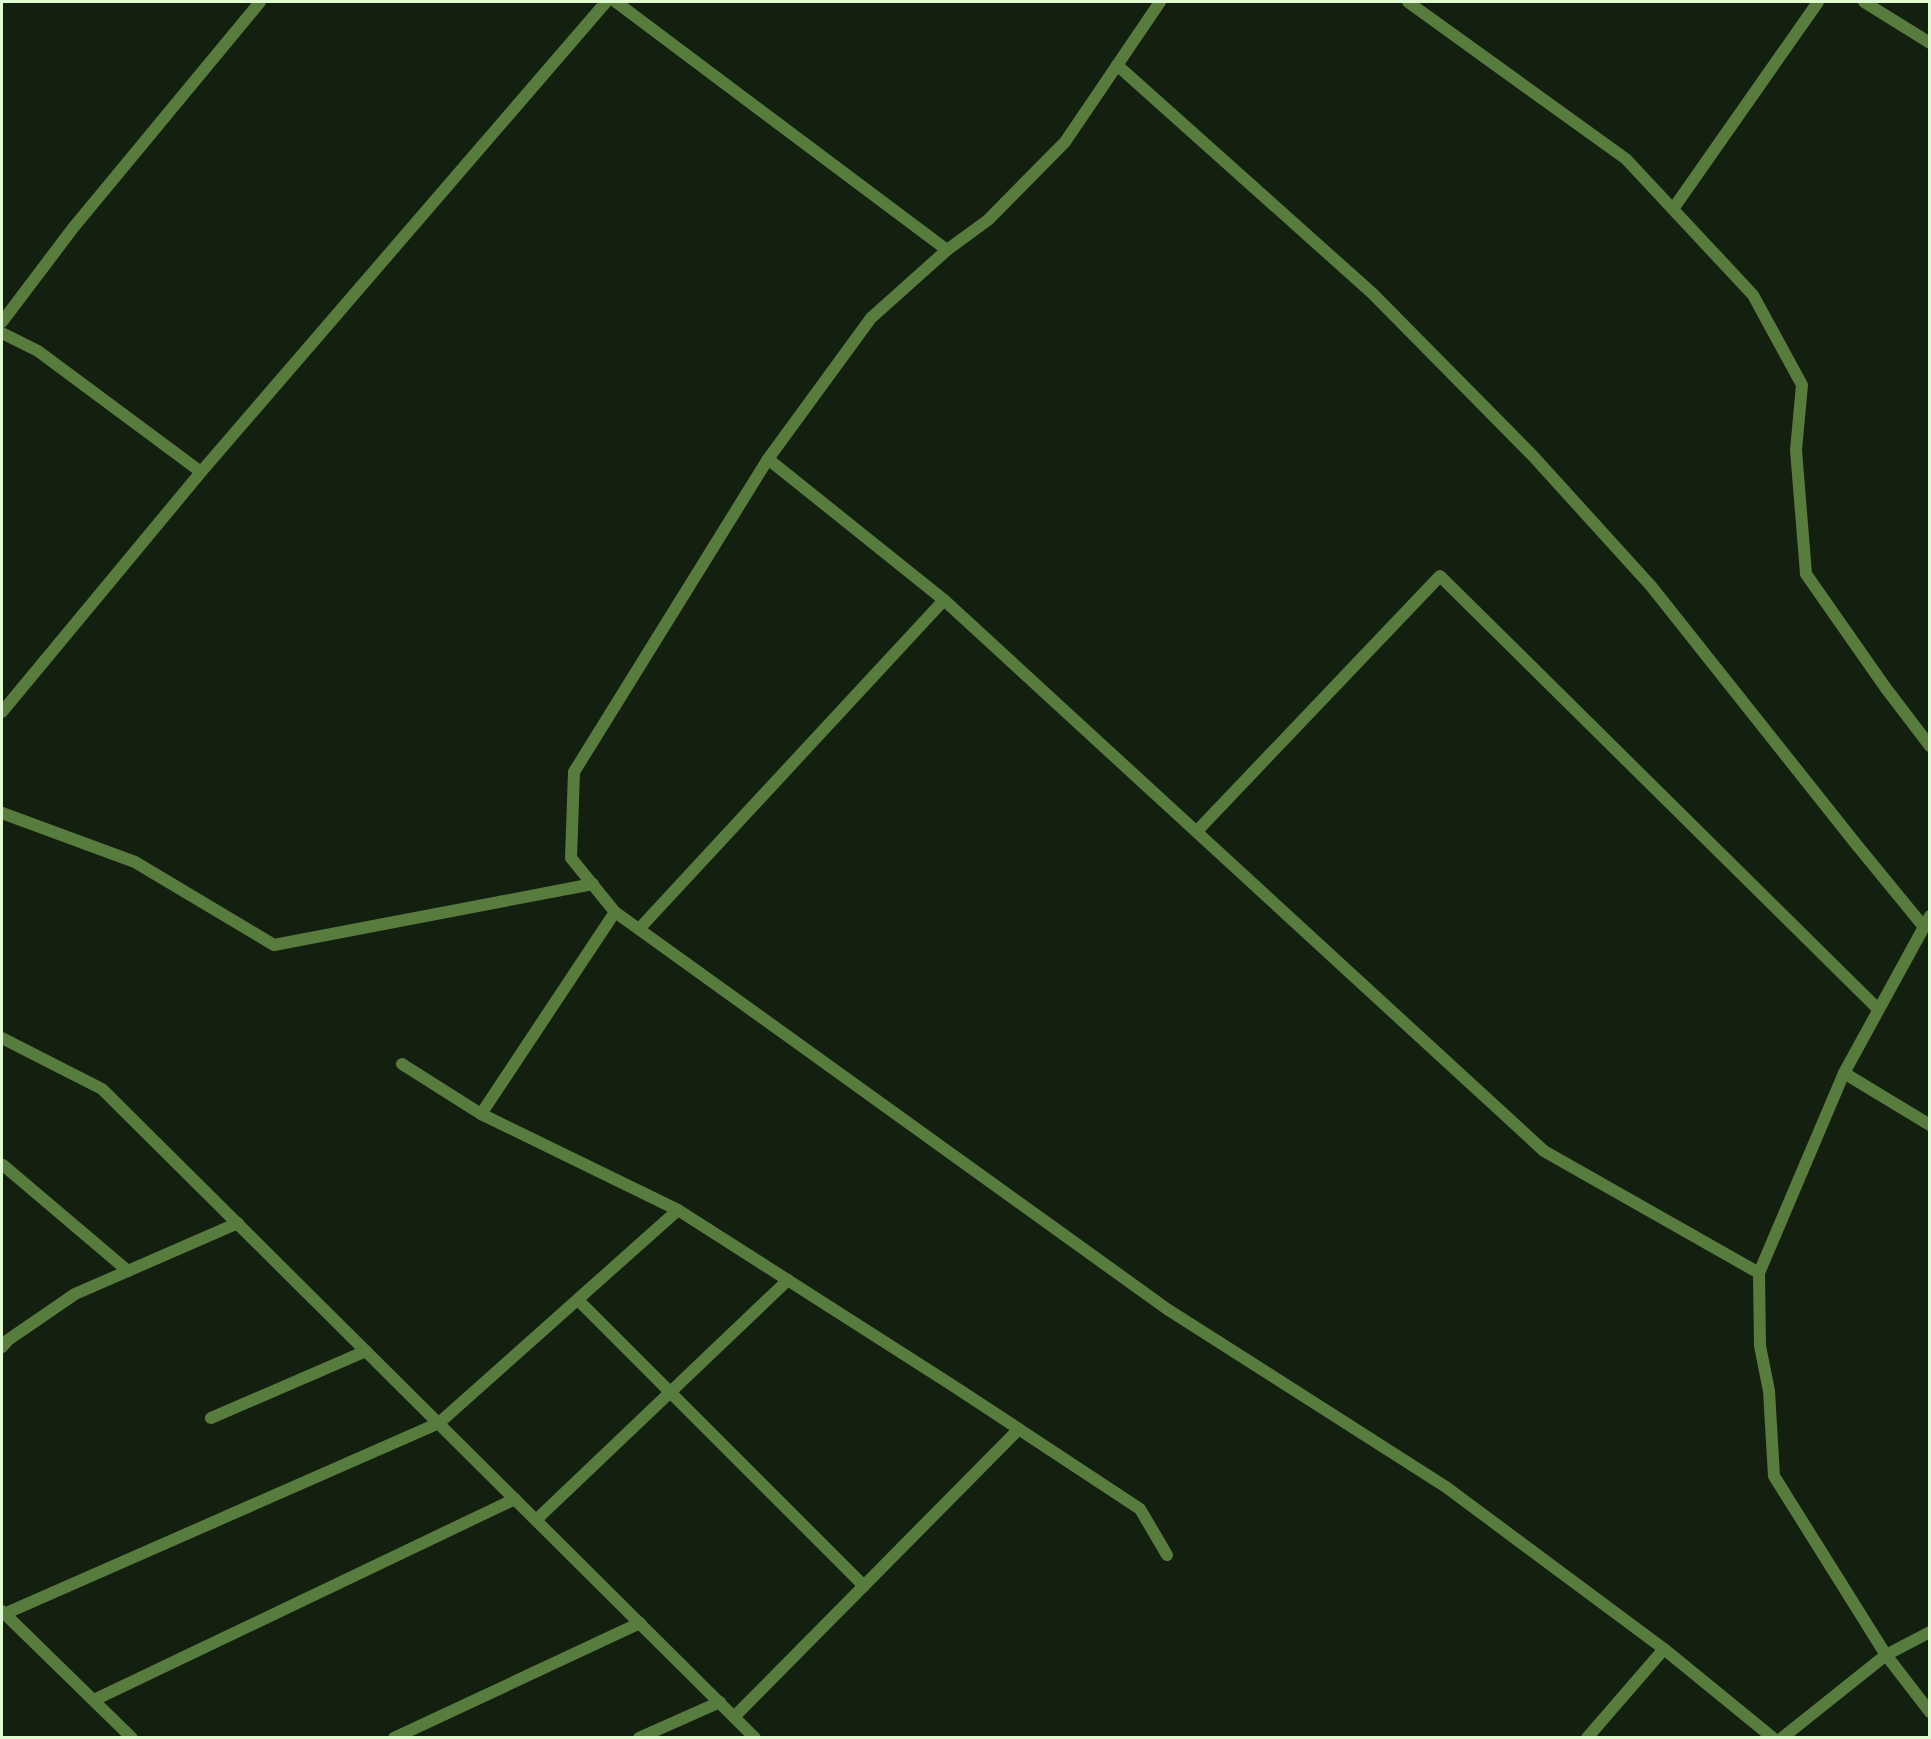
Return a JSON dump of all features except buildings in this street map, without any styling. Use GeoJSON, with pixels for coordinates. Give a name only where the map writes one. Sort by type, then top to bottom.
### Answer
{"type":"FeatureCollection","features":[{"type":"Feature","properties":{"kind":"street"},"geometry":{"type":"LineString","coordinates":[[2,322],[74,228],[260,2]]}},
{"type":"Feature","properties":{"kind":"street"},"geometry":{"type":"LineString","coordinates":[[2,712],[201,472],[606,2]]}},
{"type":"Feature","properties":{"kind":"street"},"geometry":{"type":"LineString","coordinates":[[616,2],[947,250]]}},
{"type":"Feature","properties":{"kind":"street"},"geometry":{"type":"LineString","coordinates":[[1160,2],[1065,142],[988,220],[947,250],[871,318],[768,459],[574,772],[572,858],[615,912],[1167,1309],[1446,1486],[1664,1649],[1773,1737]]}},
{"type":"Feature","properties":{"kind":"street"},"geometry":{"type":"LineString","coordinates":[[1408,2],[1626,159],[1753,295],[1802,385],[1796,450],[1806,573],[1929,746]]}},
{"type":"Feature","properties":{"kind":"street"},"geometry":{"type":"LineString","coordinates":[[1673,209],[1818,2]]}},
{"type":"Feature","properties":{"kind":"street"},"geometry":{"type":"LineString","coordinates":[[1864,2],[1929,43]]}},
{"type":"Feature","properties":{"kind":"street"},"geometry":{"type":"LineString","coordinates":[[1117,65],[1371,293],[1533,456],[1651,586],[1856,844],[1927,922],[1844,1073],[1759,1273],[1760,1346],[1769,1391],[1774,1476],[1886,1655],[1929,1712]]}},
{"type":"Feature","properties":{"kind":"street"},"geometry":{"type":"LineString","coordinates":[[2,333],[38,351],[201,472]]}},
{"type":"Feature","properties":{"kind":"street"},"geometry":{"type":"LineString","coordinates":[[768,459],[944,600],[1544,1150],[1759,1273]]}},
{"type":"Feature","properties":{"kind":"street"},"geometry":{"type":"LineString","coordinates":[[1197,831],[1440,576],[1878,1010]]}},
{"type":"Feature","properties":{"kind":"street"},"geometry":{"type":"LineString","coordinates":[[639,929],[944,600]]}},
{"type":"Feature","properties":{"kind":"street"},"geometry":{"type":"LineString","coordinates":[[2,813],[135,862],[274,945],[593,884]]}},
{"type":"Feature","properties":{"kind":"street"},"geometry":{"type":"LineString","coordinates":[[481,1114],[615,912]]}},
{"type":"Feature","properties":{"kind":"street"},"geometry":{"type":"LineString","coordinates":[[2,1038],[102,1089],[755,1737]]}},
{"type":"Feature","properties":{"kind":"street"},"geometry":{"type":"LineString","coordinates":[[402,1064],[481,1114],[678,1210],[788,1280],[1140,1509],[1167,1555]]}},
{"type":"Feature","properties":{"kind":"street"},"geometry":{"type":"LineString","coordinates":[[1844,1073],[1929,1125]]}},
{"type":"Feature","properties":{"kind":"street"},"geometry":{"type":"LineString","coordinates":[[3,1165],[128,1271]]}},
{"type":"Feature","properties":{"kind":"street"},"geometry":{"type":"LineString","coordinates":[[132,1737],[3,1613],[439,1423],[678,1210]]}},
{"type":"Feature","properties":{"kind":"street"},"geometry":{"type":"LineString","coordinates":[[2,1347],[8,1340],[75,1294],[238,1223]]}},
{"type":"Feature","properties":{"kind":"street"},"geometry":{"type":"LineString","coordinates":[[536,1520],[788,1280]]}},
{"type":"Feature","properties":{"kind":"street"},"geometry":{"type":"LineString","coordinates":[[578,1300],[864,1586]]}},
{"type":"Feature","properties":{"kind":"street"},"geometry":{"type":"LineString","coordinates":[[211,1418],[366,1351]]}},
{"type":"Feature","properties":{"kind":"street"},"geometry":{"type":"LineString","coordinates":[[734,1717],[1019,1429]]}},
{"type":"Feature","properties":{"kind":"street"},"geometry":{"type":"LineString","coordinates":[[94,1700],[515,1499]]}},
{"type":"Feature","properties":{"kind":"street"},"geometry":{"type":"LineString","coordinates":[[394,1737],[640,1623]]}},
{"type":"Feature","properties":{"kind":"street"},"geometry":{"type":"LineString","coordinates":[[1782,1737],[1886,1655],[1929,1632]]}},
{"type":"Feature","properties":{"kind":"street"},"geometry":{"type":"LineString","coordinates":[[1587,1737],[1664,1649]]}},
{"type":"Feature","properties":{"kind":"street"},"geometry":{"type":"LineString","coordinates":[[639,1737],[720,1702]]}}]}
